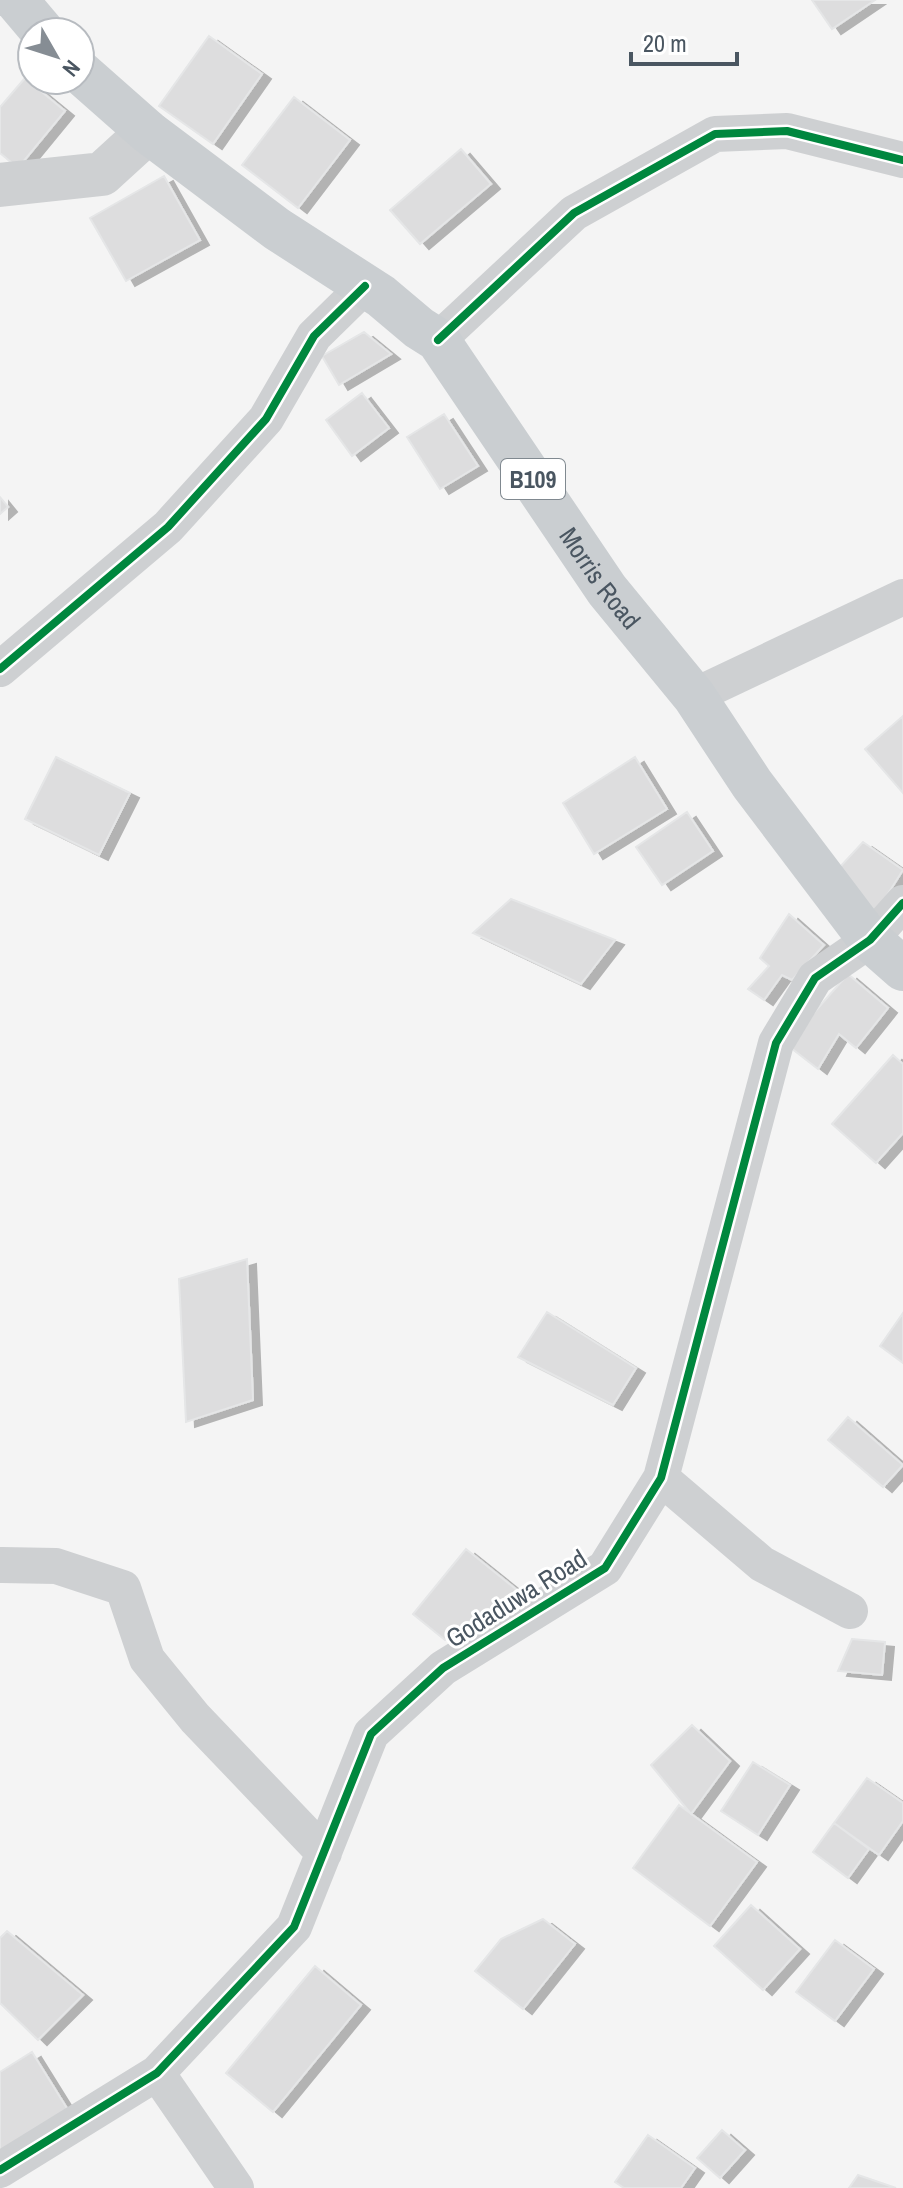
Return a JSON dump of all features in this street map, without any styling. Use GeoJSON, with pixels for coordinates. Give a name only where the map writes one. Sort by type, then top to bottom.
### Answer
{"type":"FeatureCollection","features":[{"type":"Feature","properties":{"kind":"main road"},"geometry":{"type":"LineString","coordinates":[[16,0],[30,16]]}},
{"type":"Feature","properties":{"kind":"main road","name":"Morris Road"},"geometry":{"type":"LineString","coordinates":[[96,86],[148,132],[277,229],[365,286],[438,340],[607,590],[694,696],[752,784],[870,940],[903,969]]}},
{"type":"Feature","properties":{"kind":"street"},"geometry":{"type":"LineString","coordinates":[[438,340],[574,213],[715,134],[787,131],[903,160]]}},
{"type":"Feature","properties":{"kind":"street"},"geometry":{"type":"LineString","coordinates":[[0,185],[102,174],[148,132]]}},
{"type":"Feature","properties":{"kind":"street"},"geometry":{"type":"LineString","coordinates":[[0,669],[168,527],[266,419],[314,336],[365,286]]}},
{"type":"Feature","properties":{"kind":"street"},"geometry":{"type":"LineString","coordinates":[[694,696],[903,597]]}},
{"type":"Feature","properties":{"kind":"street","name":"Godaduwa Road"},"geometry":{"type":"LineString","coordinates":[[0,2170],[157,2073],[294,1927],[371,1734],[443,1668],[605,1568],[661,1478],[776,1043],[815,978],[870,940],[903,903]]}},
{"type":"Feature","properties":{"kind":"street"},"geometry":{"type":"LineString","coordinates":[[661,1478],[762,1564],[850,1611]]}},
{"type":"Feature","properties":{"kind":"street"},"geometry":{"type":"LineString","coordinates":[[2,1565],[56,1566],[123,1588],[147,1659],[195,1718],[324,1853]]}},
{"type":"Feature","properties":{"kind":"street"},"geometry":{"type":"LineString","coordinates":[[157,2073],[236,2188]]}},
{"type":"Feature","properties":{"kind":"building"},"geometry":{"type":"Polygon","coordinates":[[[812,0],[875,0],[832,29],[812,0]]]}},
{"type":"Feature","properties":{"kind":"building"},"geometry":{"type":"Polygon","coordinates":[[[209,36],[262,74],[213,144],[159,106],[209,36]]]}},
{"type":"Feature","properties":{"kind":"building"},"geometry":{"type":"Polygon","coordinates":[[[16,88],[16,96],[47,96],[65,111],[18,168],[0,153],[0,107],[16,88]]]}},
{"type":"Feature","properties":{"kind":"building"},"geometry":{"type":"Polygon","coordinates":[[[294,97],[350,140],[298,208],[242,165],[294,97]]]}},
{"type":"Feature","properties":{"kind":"building"},"geometry":{"type":"Polygon","coordinates":[[[461,149],[491,184],[420,244],[390,210],[461,149]]]}},
{"type":"Feature","properties":{"kind":"building"},"geometry":{"type":"Polygon","coordinates":[[[164,176],[200,240],[126,281],[90,218],[164,176]]]}},
{"type":"Feature","properties":{"kind":"building"},"geometry":{"type":"Polygon","coordinates":[[[364,332],[391,354],[339,385],[322,356],[364,332]]]}},
{"type":"Feature","properties":{"kind":"building"},"geometry":{"type":"Polygon","coordinates":[[[362,393],[389,428],[352,456],[326,420],[362,393]]]}},
{"type":"Feature","properties":{"kind":"building"},"geometry":{"type":"Polygon","coordinates":[[[444,414],[478,466],[440,489],[407,437],[444,414]]]}},
{"type":"Feature","properties":{"kind":"building"},"geometry":{"type":"Polygon","coordinates":[[[0,497],[8,507],[0,514],[0,497]]]}},
{"type":"Feature","properties":{"kind":"building"},"geometry":{"type":"Polygon","coordinates":[[[903,716],[903,793],[865,749],[903,716]]]}},
{"type":"Feature","properties":{"kind":"building"},"geometry":{"type":"Polygon","coordinates":[[[56,757],[130,793],[99,855],[25,819],[56,757]]]}},
{"type":"Feature","properties":{"kind":"building"},"geometry":{"type":"Polygon","coordinates":[[[635,757],[667,809],[594,854],[563,803],[635,757]]]}},
{"type":"Feature","properties":{"kind":"building"},"geometry":{"type":"Polygon","coordinates":[[[687,812],[713,851],[662,885],[636,847],[687,812]]]}},
{"type":"Feature","properties":{"kind":"building"},"geometry":{"type":"Polygon","coordinates":[[[863,842],[903,870],[872,919],[837,870],[863,842]]]}},
{"type":"Feature","properties":{"kind":"building"},"geometry":{"type":"Polygon","coordinates":[[[511,899],[615,940],[581,984],[473,933],[511,899]]]}},
{"type":"Feature","properties":{"kind":"building"},"geometry":{"type":"Polygon","coordinates":[[[789,914],[824,945],[792,980],[782,975],[764,1000],[748,989],[769,966],[760,958],[789,914]]]}},
{"type":"Feature","properties":{"kind":"building"},"geometry":{"type":"Polygon","coordinates":[[[848,974],[888,1008],[856,1048],[839,1034],[818,1069],[791,1048],[811,1016],[848,974]]]}},
{"type":"Feature","properties":{"kind":"building"},"geometry":{"type":"Polygon","coordinates":[[[893,1055],[903,1064],[903,1133],[876,1163],[832,1124],[893,1055]]]}},
{"type":"Feature","properties":{"kind":"building"},"geometry":{"type":"Polygon","coordinates":[[[247,1259],[253,1400],[186,1422],[179,1279],[247,1259]]]}},
{"type":"Feature","properties":{"kind":"building"},"geometry":{"type":"Polygon","coordinates":[[[547,1312],[636,1368],[613,1405],[518,1357],[547,1312]]]}},
{"type":"Feature","properties":{"kind":"building"},"geometry":{"type":"Polygon","coordinates":[[[903,1313],[903,1363],[880,1346],[903,1313]]]}},
{"type":"Feature","properties":{"kind":"building"},"geometry":{"type":"Polygon","coordinates":[[[848,1417],[903,1465],[883,1487],[828,1440],[848,1417]]]}},
{"type":"Feature","properties":{"kind":"building"},"geometry":{"type":"Polygon","coordinates":[[[466,1549],[517,1590],[445,1640],[413,1614],[466,1549]]]}},
{"type":"Feature","properties":{"kind":"building"},"geometry":{"type":"Polygon","coordinates":[[[852,1639],[885,1642],[882,1675],[838,1671],[852,1639]]]}},
{"type":"Feature","properties":{"kind":"building"},"geometry":{"type":"Polygon","coordinates":[[[692,1725],[730,1761],[691,1814],[651,1765],[692,1725]]]}},
{"type":"Feature","properties":{"kind":"building"},"geometry":{"type":"Polygon","coordinates":[[[753,1762],[790,1785],[758,1835],[721,1811],[753,1762]]]}},
{"type":"Feature","properties":{"kind":"building"},"geometry":{"type":"Polygon","coordinates":[[[867,1778],[903,1803],[903,1821],[879,1855],[834,1823],[867,1778]]]}},
{"type":"Feature","properties":{"kind":"building"},"geometry":{"type":"Polygon","coordinates":[[[679,1805],[757,1862],[710,1926],[633,1868],[679,1805]]]}},
{"type":"Feature","properties":{"kind":"building"},"geometry":{"type":"Polygon","coordinates":[[[834,1823],[869,1849],[848,1878],[813,1852],[834,1823]]]}},
{"type":"Feature","properties":{"kind":"building"},"geometry":{"type":"Polygon","coordinates":[[[751,1905],[800,1949],[763,1990],[714,1946],[751,1905]]]}},
{"type":"Feature","properties":{"kind":"building"},"geometry":{"type":"Polygon","coordinates":[[[543,1919],[575,1944],[523,2009],[475,1971],[501,1939],[543,1919]]]}},
{"type":"Feature","properties":{"kind":"building"},"geometry":{"type":"Polygon","coordinates":[[[7,1931],[83,1995],[38,2040],[0,2003],[0,1938],[7,1931]]]}},
{"type":"Feature","properties":{"kind":"building"},"geometry":{"type":"Polygon","coordinates":[[[835,1940],[874,1969],[835,2021],[796,1992],[835,1940]]]}},
{"type":"Feature","properties":{"kind":"building"},"geometry":{"type":"Polygon","coordinates":[[[315,1966],[361,2005],[273,2112],[226,2073],[315,1966]]]}},
{"type":"Feature","properties":{"kind":"building"},"geometry":{"type":"Polygon","coordinates":[[[32,2052],[68,2110],[0,2152],[0,2072],[32,2052]]]}},
{"type":"Feature","properties":{"kind":"building"},"geometry":{"type":"Polygon","coordinates":[[[722,2130],[745,2150],[720,2178],[697,2158],[722,2130]]]}},
{"type":"Feature","properties":{"kind":"building"},"geometry":{"type":"Polygon","coordinates":[[[648,2135],[695,2168],[681,2188],[624,2188],[615,2182],[648,2135]]]}},
{"type":"Feature","properties":{"kind":"building"},"geometry":{"type":"Polygon","coordinates":[[[858,2175],[896,2188],[849,2188],[858,2175]]]}},
{"type":"Feature","properties":{"kind":"cycle path"},"geometry":{"type":"LineString","coordinates":[[438,340],[574,213],[715,134],[787,131],[903,160]]}},
{"type":"Feature","properties":{"kind":"cycle path"},"geometry":{"type":"LineString","coordinates":[[0,669],[168,527],[266,419],[314,336],[365,286]]}},
{"type":"Feature","properties":{"kind":"cycle path"},"geometry":{"type":"LineString","coordinates":[[0,2170],[157,2073],[294,1927],[371,1734],[443,1668],[605,1568],[661,1478],[776,1043],[815,978],[870,940],[903,903]]}}]}
